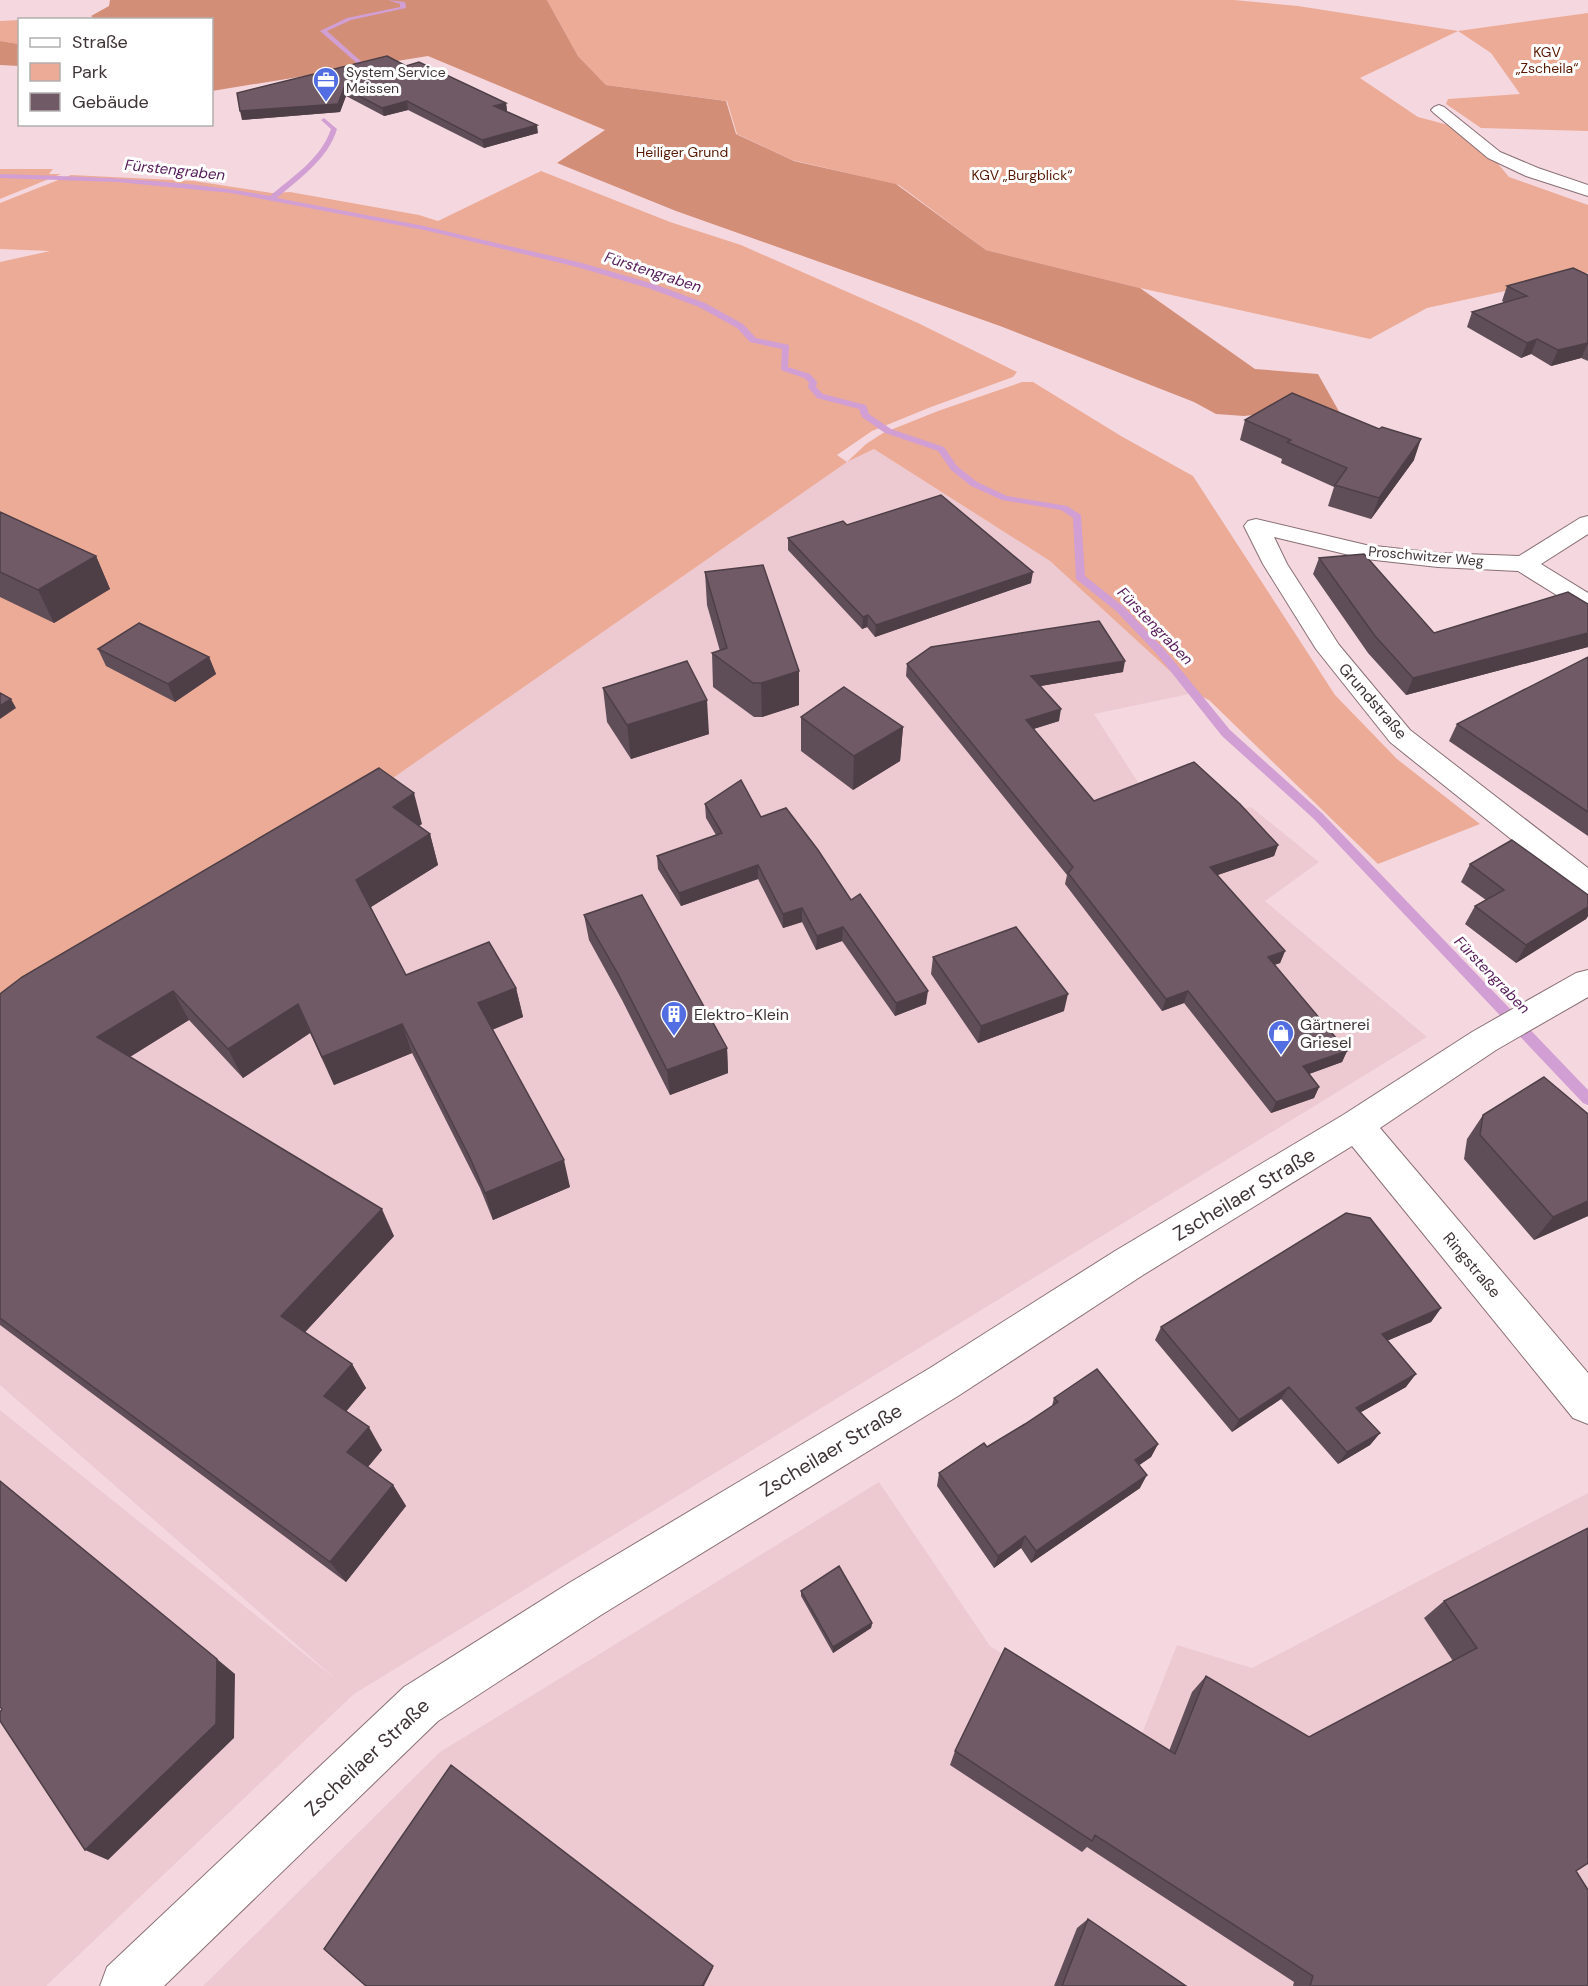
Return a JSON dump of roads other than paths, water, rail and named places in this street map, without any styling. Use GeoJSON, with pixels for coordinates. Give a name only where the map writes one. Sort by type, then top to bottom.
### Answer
{"type":"FeatureCollection","features":[{"type":"Feature","properties":{"kind":"street"},"geometry":{"type":"LineString","coordinates":[[1438,110],[1494,155],[1532,172],[1588,191]]}},
{"type":"Feature","properties":{"kind":"street"},"geometry":{"type":"LineString","coordinates":[[1524,564],[1572,536],[1588,523]]}},
{"type":"Feature","properties":{"kind":"street","name":"Proschwitzer Weg"},"geometry":{"type":"LineString","coordinates":[[1256,526],[1366,552],[1437,560],[1524,564],[1588,604]]}},
{"type":"Feature","properties":{"kind":"street","name":"Grundstraße"},"geometry":{"type":"LineString","coordinates":[[1256,526],[1275,564],[1329,650],[1400,736],[1588,884]]}},
{"type":"Feature","properties":{"kind":"street","name":"Zscheilaer Straße"},"geometry":{"type":"LineString","coordinates":[[126,1986],[421,1704],[585,1599],[944,1382],[1129,1263],[1356,1125],[1484,1041],[1588,982]]}},
{"type":"Feature","properties":{"kind":"street","name":"Ringstraße"},"geometry":{"type":"LineString","coordinates":[[1356,1125],[1588,1404]]}},
{"type":"Feature","properties":{"kind":"waterway"},"geometry":{"type":"LineString","coordinates":[[361,64],[323,31],[349,19],[403,8],[403,3],[391,0]]}},
{"type":"Feature","properties":{"kind":"waterway"},"geometry":{"type":"LineString","coordinates":[[272,198],[309,166],[325,148],[334,129],[324,120]]}},
{"type":"Feature","properties":{"kind":"waterway","name":"Fürstengraben"},"geometry":{"type":"LineString","coordinates":[[0,176],[117,180],[231,191],[424,228],[579,265],[651,286],[702,305],[740,326],[753,340],[786,347],[784,368],[807,376],[813,382],[812,387],[820,396],[863,407],[865,415],[888,431],[941,449],[954,468],[974,484],[1005,498],[1064,508],[1078,517],[1080,577],[1120,609],[1160,651],[1226,733],[1318,816],[1588,1099]]}},
{"type":"Feature","properties":{"kind":"place","name":"System Service Meissen"},"geometry":{"type":"Point","coordinates":[326,103]}},
{"type":"Feature","properties":{"kind":"place","name":"Elektro-Klein"},"geometry":{"type":"Point","coordinates":[674,1037]}},
{"type":"Feature","properties":{"kind":"place","name":"Gärtnerei Griesel"},"geometry":{"type":"Point","coordinates":[1281,1056]}},
{"type":"Feature","properties":{"kind":"park label","name":"KGV „Zscheila“"},"geometry":{"type":"Point","coordinates":[1547,60]}},
{"type":"Feature","properties":{"kind":"park label","name":"Heiliger Grund"},"geometry":{"type":"Point","coordinates":[682,152]}},
{"type":"Feature","properties":{"kind":"park label","name":"KGV „Burgblick“"},"geometry":{"type":"Point","coordinates":[1022,175]}}]}
